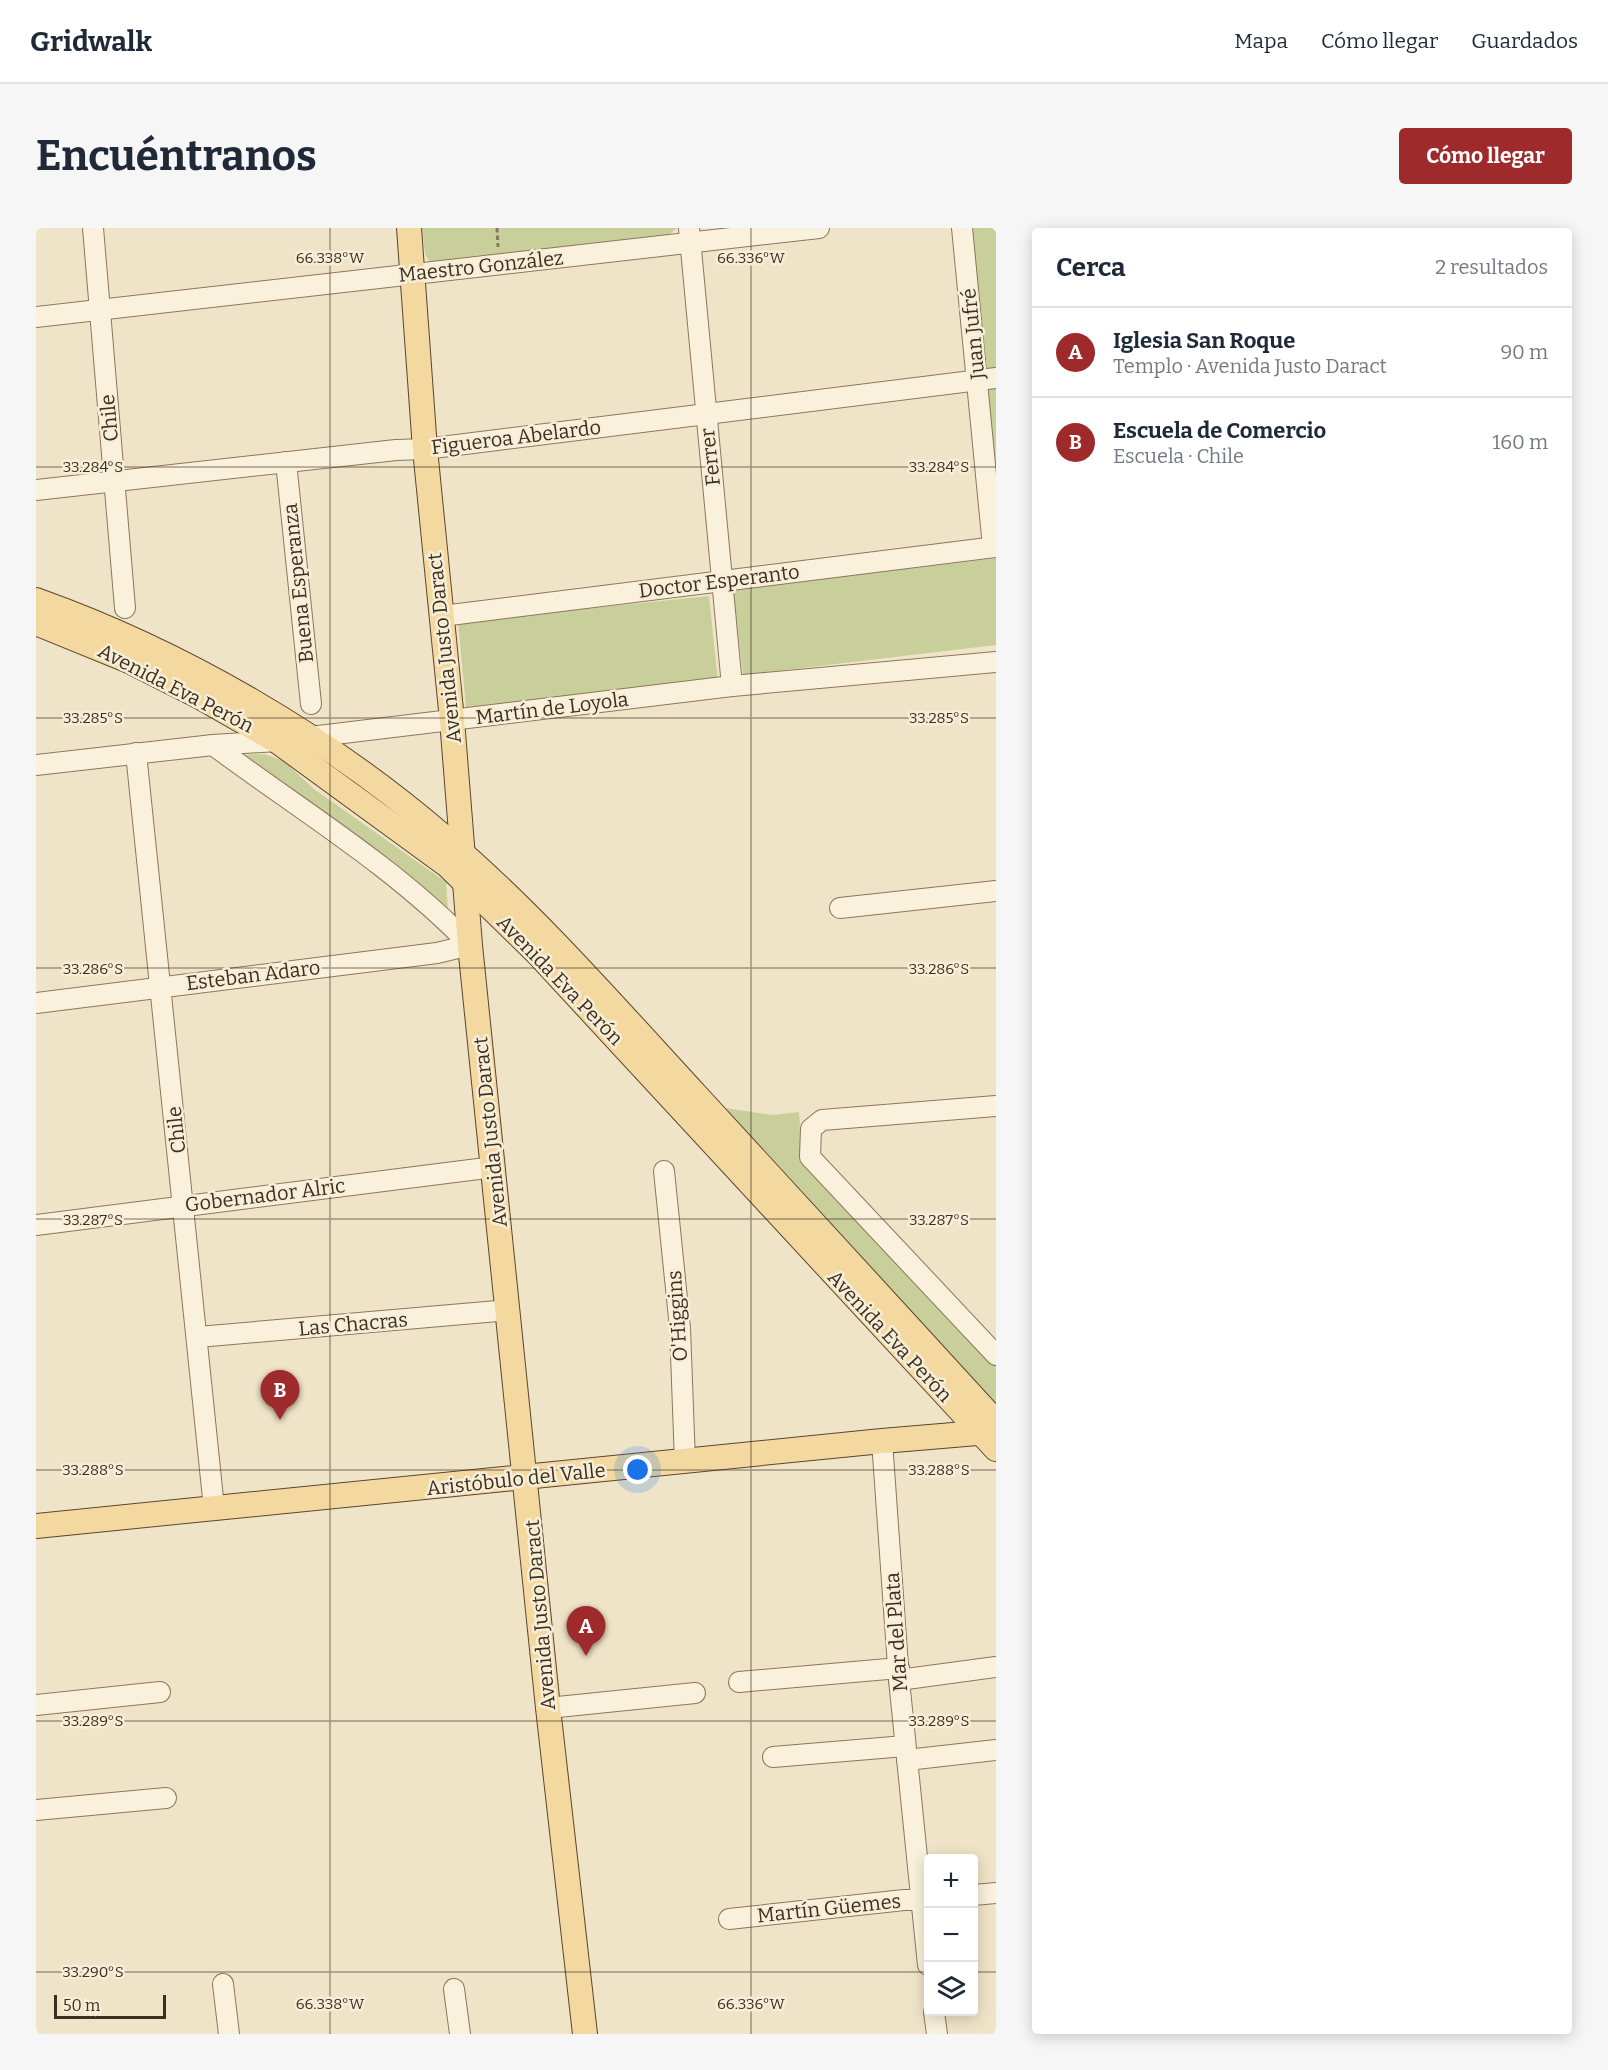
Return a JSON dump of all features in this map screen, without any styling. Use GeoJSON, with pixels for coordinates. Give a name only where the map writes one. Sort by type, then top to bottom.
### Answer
{"type":"FeatureCollection","features":[{"type":"Feature","properties":{"kind":"main road","name":"Avenida Justo Daract"},"geometry":{"type":"LineString","coordinates":[[409,228],[425,449],[452,720],[470,945],[527,1479],[548,1708],[585,2034]]}},
{"type":"Feature","properties":{"kind":"main road","name":"Avenida Eva Perón"},"geometry":{"type":"LineString","coordinates":[[36,600],[132,639],[244,697],[310,737],[446,838],[518,905],[561,950],[992,1434]]}},
{"type":"Feature","properties":{"kind":"main road","name":"Avenida Eva Perón"},"geometry":{"type":"LineString","coordinates":[[36,623],[129,661],[200,697],[277,741],[447,865],[537,953],[992,1434]]}},
{"type":"Feature","properties":{"kind":"main road","name":"Aristóbulo del Valle"},"geometry":{"type":"LineString","coordinates":[[36,1526],[527,1479],[882,1441],[992,1434]]}},
{"type":"Feature","properties":{"kind":"street","name":"Chile"},"geometry":{"type":"LineString","coordinates":[[93,228],[125,608]]}},
{"type":"Feature","properties":{"kind":"street","name":"Maestro González"},"geometry":{"type":"LineString","coordinates":[[36,317],[413,274],[689,236],[819,228]]}},
{"type":"Feature","properties":{"kind":"street","name":"Juan Jufré"},"geometry":{"type":"LineString","coordinates":[[962,228],[987,379],[995,547]]}},
{"type":"Feature","properties":{"kind":"street","name":"Ferrer"},"geometry":{"type":"LineString","coordinates":[[689,236],[732,686]]}},
{"type":"Feature","properties":{"kind":"street","name":"Figueroa Abelardo"},"geometry":{"type":"LineString","coordinates":[[36,490],[425,449],[987,379]]}},
{"type":"Feature","properties":{"kind":"street","name":"Buena Esperanza"},"geometry":{"type":"LineString","coordinates":[[286,462],[311,704]]}},
{"type":"Feature","properties":{"kind":"street","name":"Doctor Esperanto"},"geometry":{"type":"LineString","coordinates":[[442,616],[995,547]]}},
{"type":"Feature","properties":{"kind":"street","name":"Martín de Loyola"},"geometry":{"type":"LineString","coordinates":[[36,765],[213,745],[277,741],[732,686],[996,662]]}},
{"type":"Feature","properties":{"kind":"street","name":"Avenida Eva Perón"},"geometry":{"type":"LineString","coordinates":[[213,745],[269,787],[354,843],[446,920],[470,945]]}},
{"type":"Feature","properties":{"kind":"street","name":"Chile"},"geometry":{"type":"LineString","coordinates":[[136,753],[214,1508]]}},
{"type":"Feature","properties":{"kind":"street"},"geometry":{"type":"LineString","coordinates":[[840,908],[996,891]]}},
{"type":"Feature","properties":{"kind":"street","name":"Esteban Adaro"},"geometry":{"type":"LineString","coordinates":[[36,1003],[437,953],[470,945]]}},
{"type":"Feature","properties":{"kind":"street"},"geometry":{"type":"LineString","coordinates":[[996,1106],[822,1120],[811,1129],[810,1156],[996,1355]]}},
{"type":"Feature","properties":{"kind":"street","name":"Gobernador Alric"},"geometry":{"type":"LineString","coordinates":[[36,1225],[494,1167]]}},
{"type":"Feature","properties":{"kind":"street","name":"O'Higgins"},"geometry":{"type":"LineString","coordinates":[[664,1171],[680,1328],[685,1462]]}},
{"type":"Feature","properties":{"kind":"street","name":"Las Chacras"},"geometry":{"type":"LineString","coordinates":[[198,1337],[509,1310]]}},
{"type":"Feature","properties":{"kind":"street","name":"Mar del Plata"},"geometry":{"type":"LineString","coordinates":[[882,1441],[906,1753],[924,1892]]}},
{"type":"Feature","properties":{"kind":"street"},"geometry":{"type":"LineString","coordinates":[[739,1682],[996,1667]]}},
{"type":"Feature","properties":{"kind":"street"},"geometry":{"type":"LineString","coordinates":[[36,1705],[160,1692]]}},
{"type":"Feature","properties":{"kind":"street"},"geometry":{"type":"LineString","coordinates":[[548,1708],[695,1693]]}},
{"type":"Feature","properties":{"kind":"street"},"geometry":{"type":"LineString","coordinates":[[772,1757],[996,1749]]}},
{"type":"Feature","properties":{"kind":"street"},"geometry":{"type":"LineString","coordinates":[[36,1810],[166,1798]]}},
{"type":"Feature","properties":{"kind":"street"},"geometry":{"type":"LineString","coordinates":[[978,1895],[996,1893]]}},
{"type":"Feature","properties":{"kind":"street","name":"Martín Güemes"},"geometry":{"type":"LineString","coordinates":[[729,1919],[924,1900]]}},
{"type":"Feature","properties":{"kind":"street","name":"Mar del Plata"},"geometry":{"type":"LineString","coordinates":[[925,1908],[928,1962]]}},
{"type":"Feature","properties":{"kind":"street"},"geometry":{"type":"LineString","coordinates":[[223,1984],[230,2034]]}},
{"type":"Feature","properties":{"kind":"street"},"geometry":{"type":"LineString","coordinates":[[454,1989],[460,2034]]}},
{"type":"Feature","properties":{"kind":"street"},"geometry":{"type":"LineString","coordinates":[[935,2016],[937,2034]]}},
{"type":"Feature","properties":{"kind":"path"},"geometry":{"type":"LineString","coordinates":[[497,228],[499,250]]}},
{"type":"Feature","properties":{"kind":"green space"},"geometry":{"type":"Polygon","coordinates":[[[422,228],[677,228],[666,237],[436,264],[429,261],[425,254],[422,228]]]}},
{"type":"Feature","properties":{"kind":"green space"},"geometry":{"type":"Polygon","coordinates":[[[970,228],[996,228],[996,370],[983,371],[970,228]]]}},
{"type":"Feature","properties":{"kind":"green space"},"geometry":{"type":"Polygon","coordinates":[[[996,386],[996,494],[986,387],[996,386]]]}},
{"type":"Feature","properties":{"kind":"green space"},"geometry":{"type":"Polygon","coordinates":[[[996,558],[996,645],[743,675],[733,590],[996,558]]]}},
{"type":"Feature","properties":{"kind":"green space"},"geometry":{"type":"Polygon","coordinates":[[[709,596],[718,681],[466,707],[458,622],[709,596]]]}},
{"type":"Feature","properties":{"kind":"green space"},"geometry":{"type":"Polygon","coordinates":[[[264,754],[284,761],[314,789],[446,882],[448,911],[238,755],[264,754]]]}},
{"type":"Feature","properties":{"kind":"green space"},"geometry":{"type":"Polygon","coordinates":[[[725,1108],[773,1115],[799,1112],[802,1153],[996,1363],[996,1404],[725,1108]]]}},
{"type":"Feature","properties":{"kind":"place","name":"Escuela de Comercio"},"geometry":{"type":"Point","coordinates":[280,1420]}},
{"type":"Feature","properties":{"kind":"place","name":"Iglesia San Roque"},"geometry":{"type":"Point","coordinates":[586,1656]}}]}
